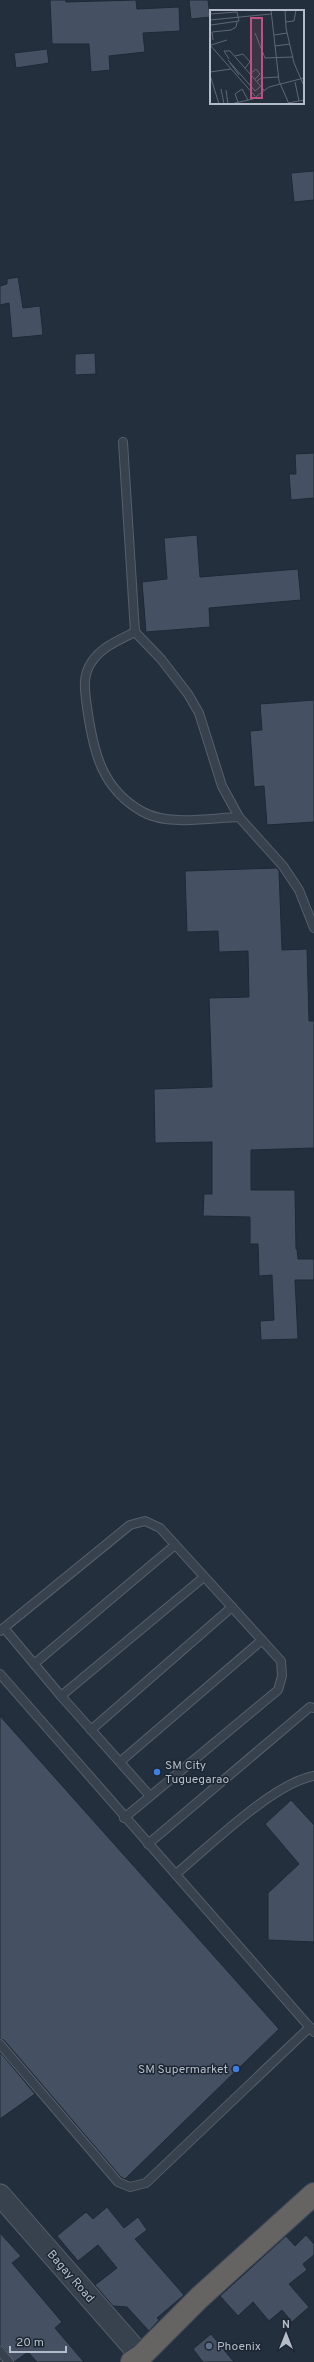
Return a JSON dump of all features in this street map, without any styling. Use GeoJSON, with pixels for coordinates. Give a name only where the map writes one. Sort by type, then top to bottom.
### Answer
{"type":"FeatureCollection","features":[{"type":"Feature","properties":{"kind":"highway"},"geometry":{"type":"LineString","coordinates":[[137,2359],[200,2297],[314,2194]]}},
{"type":"Feature","properties":{"kind":"street","name":"Bagay Road"},"geometry":{"type":"LineString","coordinates":[[0,2195],[137,2359]]}},
{"type":"Feature","properties":{"kind":"lane"},"geometry":{"type":"LineString","coordinates":[[123,442],[135,632],[161,659],[188,694],[199,713],[222,786],[239,817],[283,866],[299,890],[314,928]]}},
{"type":"Feature","properties":{"kind":"lane"},"geometry":{"type":"LineString","coordinates":[[135,632],[107,646],[90,663],[84,683],[93,745],[102,770],[116,791],[143,812],[173,820],[239,817]]}},
{"type":"Feature","properties":{"kind":"lane"},"geometry":{"type":"LineString","coordinates":[[124,1818],[278,1690],[282,1676],[281,1661],[160,1528],[145,1521],[130,1525],[2,1629],[91,1730],[121,1761],[150,1796]]}},
{"type":"Feature","properties":{"kind":"lane"},"geometry":{"type":"LineString","coordinates":[[34,1664],[175,1545]]}},
{"type":"Feature","properties":{"kind":"lane"},"geometry":{"type":"LineString","coordinates":[[61,1696],[204,1577]]}},
{"type":"Feature","properties":{"kind":"lane"},"geometry":{"type":"LineString","coordinates":[[91,1730],[232,1608]]}},
{"type":"Feature","properties":{"kind":"lane"},"geometry":{"type":"LineString","coordinates":[[121,1761],[262,1640]]}},
{"type":"Feature","properties":{"kind":"lane"},"geometry":{"type":"LineString","coordinates":[[0,1674],[124,1818],[176,1874],[312,2029],[146,2183],[130,2187],[118,2182],[0,2044]]}},
{"type":"Feature","properties":{"kind":"lane"},"geometry":{"type":"LineString","coordinates":[[148,1844],[310,1707],[314,1708]]}},
{"type":"Feature","properties":{"kind":"lane"},"geometry":{"type":"LineString","coordinates":[[176,1874],[277,1791],[303,1778],[314,1776]]}},
{"type":"Feature","properties":{"kind":"lane"},"geometry":{"type":"LineString","coordinates":[[0,2351],[9,2362]]}},
{"type":"Feature","properties":{"kind":"building"},"geometry":{"type":"Polygon","coordinates":[[[50,0],[66,0],[66,2],[136,0],[137,9],[179,7],[180,31],[143,33],[145,52],[109,56],[110,70],[91,72],[89,44],[52,44],[50,0]]]}},
{"type":"Feature","properties":{"kind":"building"},"geometry":{"type":"Polygon","coordinates":[[[189,0],[208,0],[210,17],[191,19],[189,0]]]}},
{"type":"Feature","properties":{"kind":"building"},"geometry":{"type":"Polygon","coordinates":[[[47,49],[49,63],[16,68],[14,53],[47,49]]]}},
{"type":"Feature","properties":{"kind":"building"},"geometry":{"type":"Polygon","coordinates":[[[314,171],[314,200],[294,202],[291,173],[314,171]]]}},
{"type":"Feature","properties":{"kind":"building"},"geometry":{"type":"Polygon","coordinates":[[[18,277],[23,308],[40,306],[43,335],[12,338],[9,303],[0,305],[0,286],[7,284],[7,279],[18,277]]]}},
{"type":"Feature","properties":{"kind":"building"},"geometry":{"type":"Polygon","coordinates":[[[95,353],[96,374],[75,375],[75,354],[95,353]]]}},
{"type":"Feature","properties":{"kind":"building"},"geometry":{"type":"Polygon","coordinates":[[[314,453],[314,498],[291,500],[289,474],[296,474],[295,454],[314,453]]]}},
{"type":"Feature","properties":{"kind":"building"},"geometry":{"type":"Polygon","coordinates":[[[197,535],[200,577],[298,569],[301,600],[209,608],[210,627],[146,632],[142,582],[167,579],[164,538],[197,535]]]}},
{"type":"Feature","properties":{"kind":"building"},"geometry":{"type":"Polygon","coordinates":[[[314,700],[314,822],[267,825],[264,786],[254,787],[250,731],[262,730],[260,704],[314,700]]]}},
{"type":"Feature","properties":{"kind":"building"},"geometry":{"type":"Polygon","coordinates":[[[277,868],[279,871],[282,950],[307,949],[309,1021],[314,1021],[314,1148],[251,1150],[251,1190],[295,1190],[296,1249],[298,1259],[314,1259],[314,1280],[295,1280],[298,1339],[261,1340],[260,1321],[274,1320],[272,1275],[259,1276],[258,1244],[250,1244],[250,1217],[203,1216],[204,1194],[212,1194],[212,1142],[155,1143],[154,1089],[212,1087],[209,998],[249,997],[248,951],[219,952],[218,931],[187,932],[185,871],[277,868]]]}},
{"type":"Feature","properties":{"kind":"building"},"geometry":{"type":"Polygon","coordinates":[[[0,1716],[279,2029],[125,2179],[121,2177],[4,2040],[0,2039],[0,1716]]]}},
{"type":"Feature","properties":{"kind":"building"},"geometry":{"type":"Polygon","coordinates":[[[291,1800],[314,1825],[314,1942],[268,1940],[268,1893],[299,1864],[265,1824],[291,1800]]]}},
{"type":"Feature","properties":{"kind":"building"},"geometry":{"type":"Polygon","coordinates":[[[0,2052],[35,2094],[0,2119],[0,2052]]]}},
{"type":"Feature","properties":{"kind":"building"},"geometry":{"type":"Polygon","coordinates":[[[107,2207],[124,2228],[138,2217],[147,2230],[135,2239],[184,2295],[157,2318],[159,2320],[149,2331],[127,2307],[113,2306],[95,2285],[117,2268],[98,2245],[78,2261],[57,2236],[86,2212],[93,2219],[107,2207]]]}},
{"type":"Feature","properties":{"kind":"building"},"geometry":{"type":"Polygon","coordinates":[[[0,2233],[21,2256],[12,2263],[62,2322],[55,2328],[84,2362],[37,2362],[28,2352],[14,2362],[4,2348],[0,2346],[0,2233]]]}},
{"type":"Feature","properties":{"kind":"building"},"geometry":{"type":"Polygon","coordinates":[[[306,2235],[314,2244],[314,2255],[303,2264],[307,2270],[289,2284],[309,2307],[292,2322],[282,2310],[269,2321],[253,2302],[238,2316],[220,2296],[286,2236],[295,2246],[306,2235]]]}},
{"type":"Feature","properties":{"kind":"building"},"geometry":{"type":"Polygon","coordinates":[[[211,2334],[234,2362],[203,2362],[193,2349],[211,2334]]]}},
{"type":"Feature","properties":{"kind":"place","name":"SM City Tuguegarao"},"geometry":{"type":"Point","coordinates":[157,1772]}},
{"type":"Feature","properties":{"kind":"place","name":"SM Supermarket"},"geometry":{"type":"Point","coordinates":[236,2069]}},
{"type":"Feature","properties":{"kind":"place","name":"Phoenix"},"geometry":{"type":"Point","coordinates":[209,2346]}}]}
